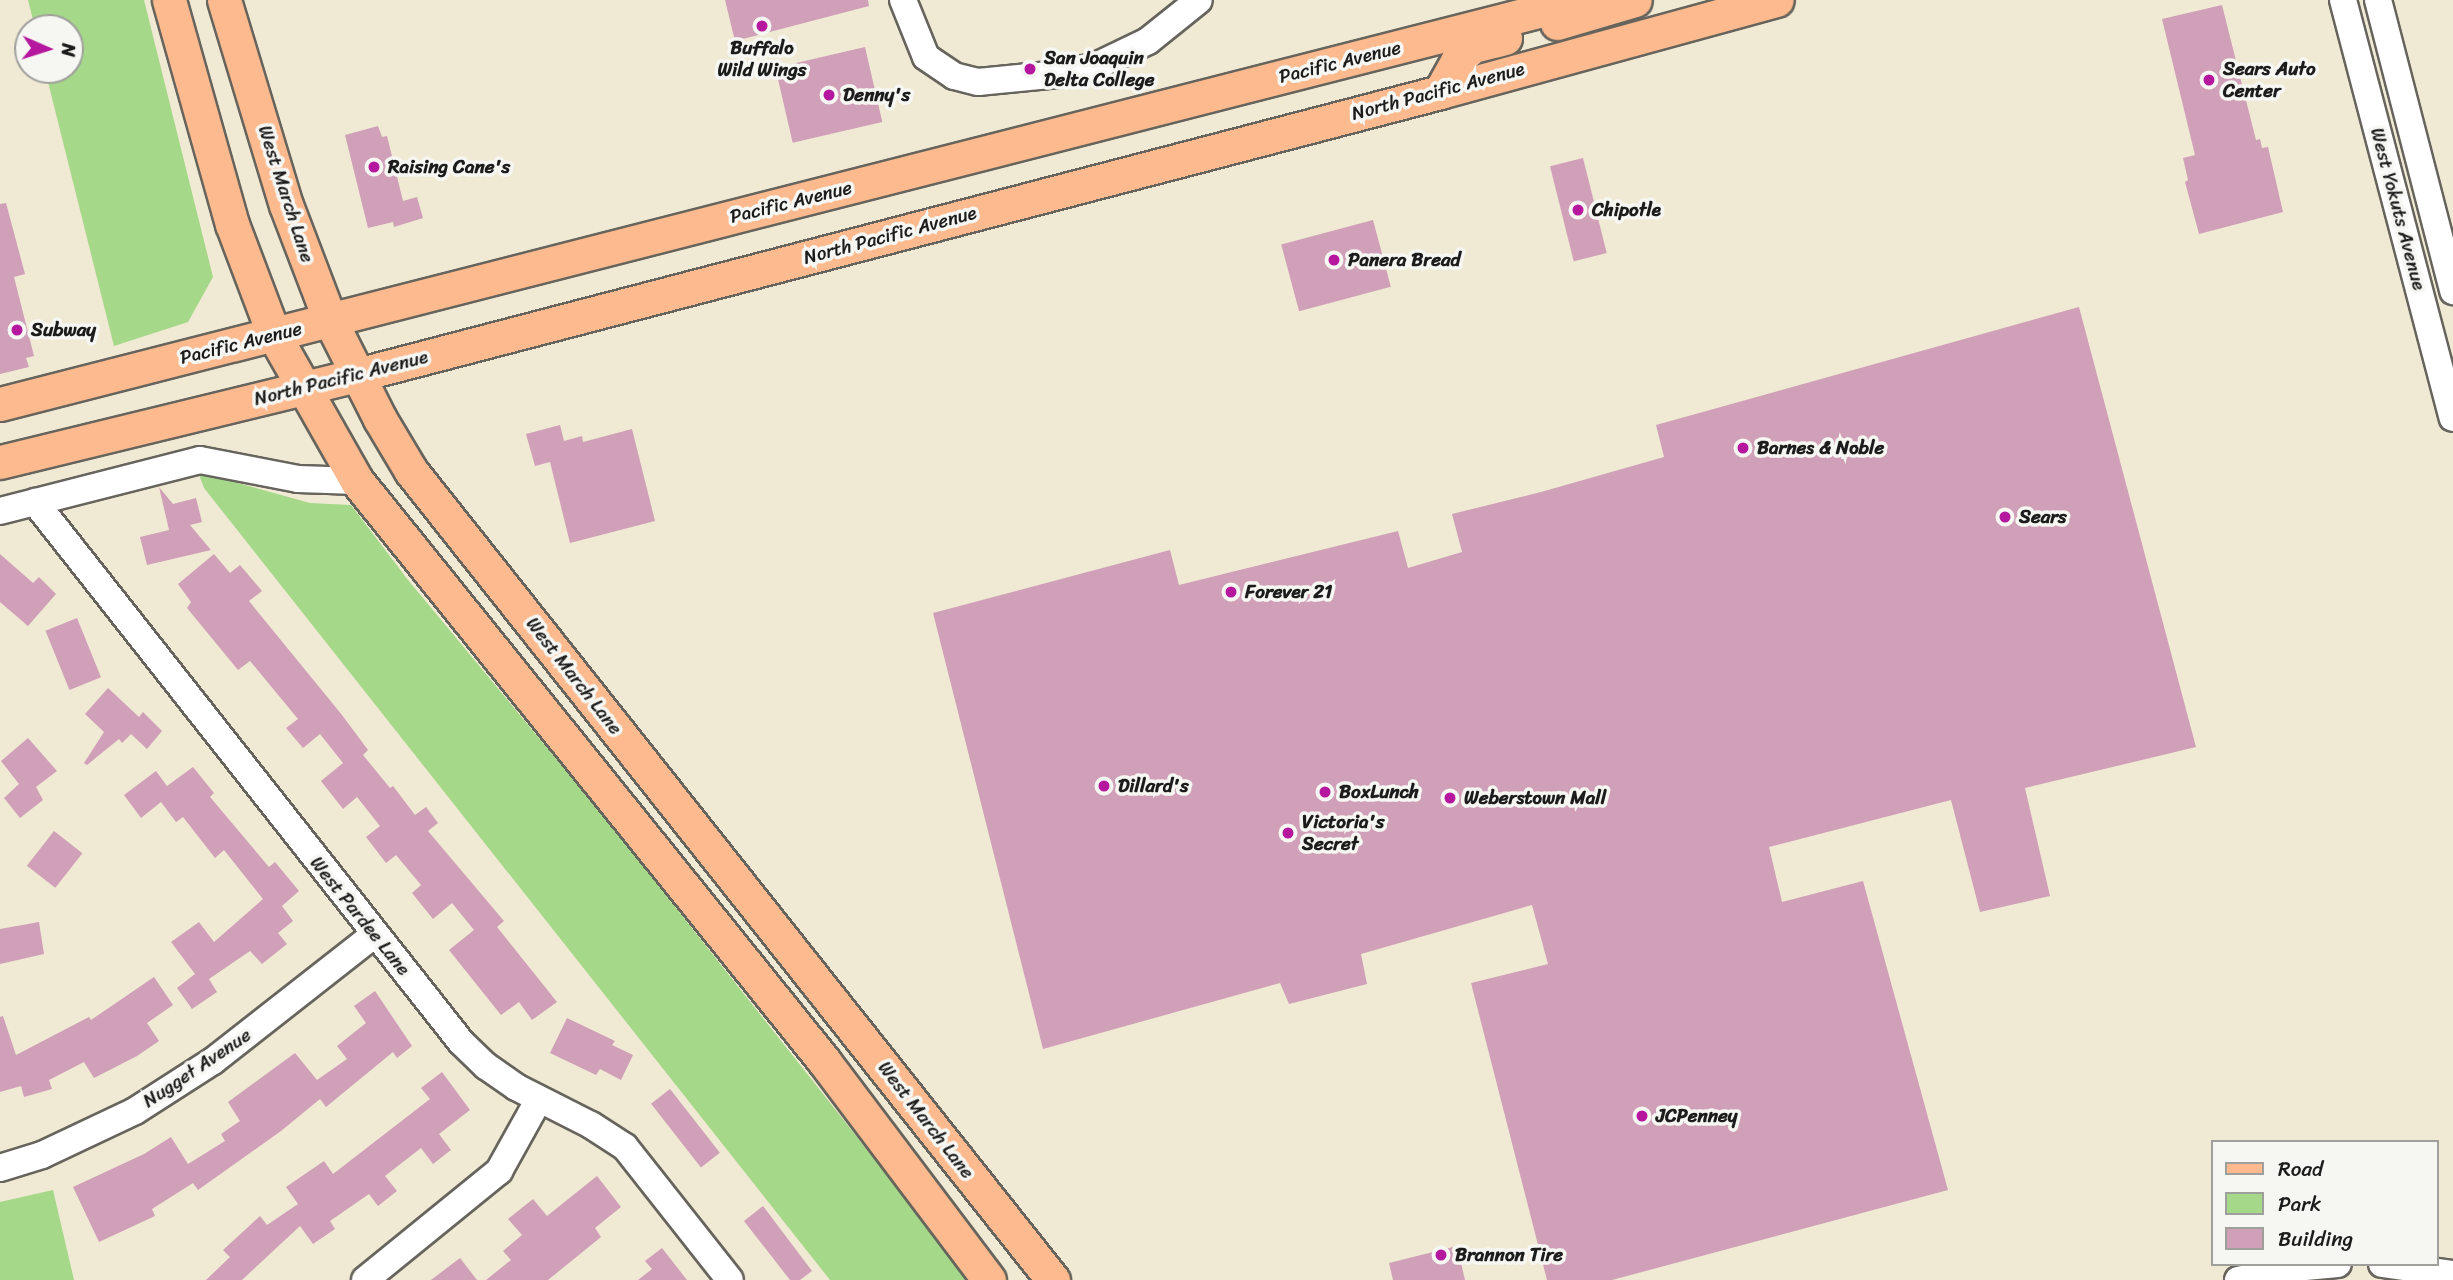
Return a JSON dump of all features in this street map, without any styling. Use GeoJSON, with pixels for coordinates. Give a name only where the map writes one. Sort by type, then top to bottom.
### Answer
{"type":"FeatureCollection","features":[{"type":"Feature","properties":{"kind":"main road"},"geometry":{"type":"LineString","coordinates":[[169,0],[232,224],[274,335],[358,481],[824,1061],[989,1280]]}},
{"type":"Feature","properties":{"kind":"main road","name":"West March Lane"},"geometry":{"type":"LineString","coordinates":[[224,0],[286,205],[330,320],[357,375],[411,471],[1053,1280]]}},
{"type":"Feature","properties":{"kind":"main road","name":"Pacific Avenue"},"geometry":{"type":"LineString","coordinates":[[0,404],[1581,0]]}},
{"type":"Feature","properties":{"kind":"main road"},"geometry":{"type":"LineString","coordinates":[[1440,92],[1458,59],[1473,46],[1635,0]]}},
{"type":"Feature","properties":{"kind":"main road","name":"North Pacific Avenue"},"geometry":{"type":"LineString","coordinates":[[0,462],[357,375],[1440,92],[1777,0]]}},
{"type":"Feature","properties":{"kind":"street"},"geometry":{"type":"LineString","coordinates":[[903,0],[926,57],[954,76],[978,82],[1060,74],[1094,67],[1148,41],[1199,0]]}},
{"type":"Feature","properties":{"kind":"street","name":"West Yokuts Avenue"},"geometry":{"type":"LineString","coordinates":[[2343,0],[2453,418]]}},
{"type":"Feature","properties":{"kind":"street","name":"West Yokuts Avenue"},"geometry":{"type":"LineString","coordinates":[[2378,0],[2453,291]]}},
{"type":"Feature","properties":{"kind":"street"},"geometry":{"type":"LineString","coordinates":[[0,511],[200,460],[298,479],[358,481]]}},
{"type":"Feature","properties":{"kind":"street","name":"West Pardee Lane"},"geometry":{"type":"LineString","coordinates":[[35,502],[461,1042],[486,1066],[625,1147],[730,1280]]}},
{"type":"Feature","properties":{"kind":"street","name":"Nugget Avenue"},"geometry":{"type":"LineString","coordinates":[[0,1168],[43,1155],[135,1111],[213,1061],[374,934]]}},
{"type":"Feature","properties":{"kind":"street"},"geometry":{"type":"LineString","coordinates":[[365,1280],[499,1171],[539,1099]]}},
{"type":"Feature","properties":{"kind":"street"},"geometry":{"type":"LineString","coordinates":[[2238,1280],[2316,1266]]}},
{"type":"Feature","properties":{"kind":"street"},"geometry":{"type":"LineString","coordinates":[[2396,1266],[2453,1274]]}},
{"type":"Feature","properties":{"kind":"green space"},"geometry":{"type":"Polygon","coordinates":[[[28,0],[144,0],[213,277],[188,322],[114,346],[48,84],[84,84],[84,14],[32,14],[28,0]]]}},
{"type":"Feature","properties":{"kind":"green space"},"geometry":{"type":"Polygon","coordinates":[[[198,472],[310,503],[351,505],[408,580],[597,808],[970,1280],[830,1280],[204,488],[198,472]]]}},
{"type":"Feature","properties":{"kind":"green space"},"geometry":{"type":"Polygon","coordinates":[[[53,1190],[74,1280],[0,1280],[0,1202],[53,1190]]]}},
{"type":"Feature","properties":{"kind":"building","name":"Buffalo Wild Wings"},"geometry":{"type":"Polygon","coordinates":[[[725,0],[868,0],[869,6],[735,41],[725,0]]]}},
{"type":"Feature","properties":{"kind":"building","name":"Sears Auto Center"},"geometry":{"type":"Polygon","coordinates":[[[2222,5],[2256,140],[2260,139],[2262,148],[2268,147],[2283,212],[2199,234],[2185,182],[2188,180],[2183,158],[2195,155],[2162,19],[2222,5]]]}},
{"type":"Feature","properties":{"kind":"building","name":"Denny's"},"geometry":{"type":"Polygon","coordinates":[[[865,47],[882,122],[793,143],[775,68],[865,47]]]}},
{"type":"Feature","properties":{"kind":"building","name":"Raising Cane's"},"geometry":{"type":"Polygon","coordinates":[[[378,126],[382,137],[387,136],[403,201],[417,197],[423,218],[394,227],[393,222],[368,228],[345,135],[378,126]]]}},
{"type":"Feature","properties":{"kind":"building","name":"Chipotle"},"geometry":{"type":"Polygon","coordinates":[[[1583,158],[1607,253],[1574,261],[1550,166],[1583,158]]]}},
{"type":"Feature","properties":{"kind":"building"},"geometry":{"type":"Polygon","coordinates":[[[6,203],[25,274],[14,277],[34,356],[26,358],[29,367],[0,374],[0,204],[6,203]]]}},
{"type":"Feature","properties":{"kind":"building","name":"Panera Bread"},"geometry":{"type":"Polygon","coordinates":[[[1373,220],[1391,287],[1299,311],[1281,245],[1373,220]]]}},
{"type":"Feature","properties":{"kind":"building","name":"Weberstown Mall"},"geometry":{"type":"Polygon","coordinates":[[[2079,307],[2196,747],[2025,788],[2050,896],[1980,912],[1951,800],[1769,847],[1782,902],[1863,881],[1948,1190],[1612,1280],[1547,1280],[1471,983],[1548,964],[1532,905],[1361,954],[1367,984],[1289,1004],[1280,983],[1043,1049],[933,613],[1170,550],[1179,585],[1398,531],[1408,568],[1462,552],[1452,514],[1664,457],[1656,425],[2079,307]]]}},
{"type":"Feature","properties":{"kind":"building"},"geometry":{"type":"Polygon","coordinates":[[[560,425],[564,441],[582,436],[583,442],[632,429],[655,521],[570,543],[550,462],[535,466],[526,434],[560,425]]]}},
{"type":"Feature","properties":{"kind":"building"},"geometry":{"type":"Polygon","coordinates":[[[159,487],[173,504],[196,498],[202,522],[190,525],[211,550],[147,565],[140,537],[169,530],[159,487]]]}},
{"type":"Feature","properties":{"kind":"building"},"geometry":{"type":"Polygon","coordinates":[[[0,554],[33,583],[39,577],[56,594],[28,626],[0,602],[0,554]]]}},
{"type":"Feature","properties":{"kind":"building"},"geometry":{"type":"Polygon","coordinates":[[[214,554],[230,573],[240,565],[262,591],[249,601],[342,715],[368,750],[363,755],[390,788],[393,786],[415,815],[426,807],[438,823],[428,831],[504,921],[497,927],[557,1002],[532,1020],[519,1002],[501,1015],[449,950],[474,930],[452,903],[433,919],[412,893],[421,885],[396,855],[386,863],[366,837],[380,826],[357,797],[343,809],[321,781],[343,763],[320,734],[303,748],[286,728],[298,719],[250,661],[238,670],[187,608],[191,602],[178,584],[214,554]]]}},
{"type":"Feature","properties":{"kind":"building"},"geometry":{"type":"Polygon","coordinates":[[[77,618],[101,677],[69,690],[45,631],[77,618]]]}},
{"type":"Feature","properties":{"kind":"building"},"geometry":{"type":"Polygon","coordinates":[[[108,688],[139,717],[143,712],[162,731],[147,749],[131,734],[122,743],[119,739],[87,765],[84,763],[104,732],[85,714],[108,688]]]}},
{"type":"Feature","properties":{"kind":"building"},"geometry":{"type":"Polygon","coordinates":[[[28,738],[57,771],[36,787],[43,800],[20,818],[4,798],[19,784],[1,761],[28,738]]]}},
{"type":"Feature","properties":{"kind":"building"},"geometry":{"type":"Polygon","coordinates":[[[193,767],[214,793],[210,797],[269,867],[275,862],[299,891],[282,906],[293,921],[278,933],[287,944],[262,964],[250,951],[209,979],[217,992],[192,1009],[177,988],[195,974],[171,942],[199,922],[214,942],[263,899],[224,850],[215,858],[183,817],[176,822],[161,802],[141,818],[124,795],[156,771],[167,786],[193,767]]]}},
{"type":"Feature","properties":{"kind":"building"},"geometry":{"type":"Polygon","coordinates":[[[54,831],[82,853],[55,888],[27,866],[54,831]]]}},
{"type":"Feature","properties":{"kind":"building"},"geometry":{"type":"Polygon","coordinates":[[[39,922],[44,954],[0,964],[0,929],[39,922]]]}},
{"type":"Feature","properties":{"kind":"building"},"geometry":{"type":"Polygon","coordinates":[[[154,977],[173,1005],[147,1023],[159,1041],[137,1056],[94,1078],[84,1062],[49,1080],[52,1089],[24,1097],[21,1086],[0,1092],[0,1017],[3,1016],[16,1055],[89,1017],[91,1020],[154,977]]]}},
{"type":"Feature","properties":{"kind":"building"},"geometry":{"type":"Polygon","coordinates":[[[375,991],[412,1046],[397,1058],[393,1052],[326,1107],[320,1099],[281,1131],[198,1190],[193,1183],[152,1209],[155,1216],[99,1242],[73,1187],[144,1154],[171,1137],[188,1164],[225,1141],[221,1134],[240,1121],[228,1102],[295,1053],[317,1080],[347,1059],[337,1046],[366,1023],[354,1006],[375,991]]]}},
{"type":"Feature","properties":{"kind":"building"},"geometry":{"type":"Polygon","coordinates":[[[567,1018],[615,1041],[612,1045],[633,1055],[621,1080],[600,1069],[596,1075],[550,1053],[567,1018]]]}},
{"type":"Feature","properties":{"kind":"building"},"geometry":{"type":"Polygon","coordinates":[[[442,1072],[470,1110],[439,1134],[451,1150],[433,1164],[421,1148],[385,1176],[397,1191],[378,1206],[369,1194],[330,1221],[335,1229],[313,1244],[300,1226],[242,1280],[206,1280],[230,1257],[223,1250],[260,1216],[267,1225],[298,1204],[286,1187],[324,1161],[333,1174],[430,1099],[421,1088],[442,1072]]]}},
{"type":"Feature","properties":{"kind":"building"},"geometry":{"type":"Polygon","coordinates":[[[670,1089],[720,1153],[701,1168],[651,1104],[670,1089]]]}},
{"type":"Feature","properties":{"kind":"building"},"geometry":{"type":"Polygon","coordinates":[[[597,1176],[621,1207],[595,1228],[601,1237],[548,1280],[486,1280],[511,1260],[503,1251],[522,1235],[508,1219],[533,1199],[547,1216],[597,1176]]]}},
{"type":"Feature","properties":{"kind":"building"},"geometry":{"type":"Polygon","coordinates":[[[763,1206],[812,1271],[800,1280],[790,1280],[744,1221],[763,1206]]]}},
{"type":"Feature","properties":{"kind":"building","name":"Brannon Tire"},"geometry":{"type":"Polygon","coordinates":[[[1457,1246],[1465,1280],[1393,1280],[1389,1263],[1457,1246]]]}},
{"type":"Feature","properties":{"kind":"building"},"geometry":{"type":"Polygon","coordinates":[[[662,1248],[687,1280],[638,1280],[652,1269],[645,1261],[662,1248]]]}},
{"type":"Feature","properties":{"kind":"building"},"geometry":{"type":"Polygon","coordinates":[[[460,1258],[477,1280],[431,1280],[460,1258]]]}},
{"type":"Feature","properties":{"kind":"place","name":"Buffalo Wild Wings"},"geometry":{"type":"Point","coordinates":[762,26]}},
{"type":"Feature","properties":{"kind":"place","name":"San Joaquin Delta College"},"geometry":{"type":"Point","coordinates":[1030,69]}},
{"type":"Feature","properties":{"kind":"place","name":"Sears Auto Center"},"geometry":{"type":"Point","coordinates":[2209,80]}},
{"type":"Feature","properties":{"kind":"place","name":"Denny's"},"geometry":{"type":"Point","coordinates":[829,95]}},
{"type":"Feature","properties":{"kind":"place","name":"Raising Cane's"},"geometry":{"type":"Point","coordinates":[374,167]}},
{"type":"Feature","properties":{"kind":"place","name":"Chipotle"},"geometry":{"type":"Point","coordinates":[1578,210]}},
{"type":"Feature","properties":{"kind":"place","name":"Panera Bread"},"geometry":{"type":"Point","coordinates":[1334,260]}},
{"type":"Feature","properties":{"kind":"place","name":"Subway"},"geometry":{"type":"Point","coordinates":[17,330]}},
{"type":"Feature","properties":{"kind":"place","name":"Barnes & Noble"},"geometry":{"type":"Point","coordinates":[1743,448]}},
{"type":"Feature","properties":{"kind":"place","name":"Sears"},"geometry":{"type":"Point","coordinates":[2005,517]}},
{"type":"Feature","properties":{"kind":"place","name":"Forever 21"},"geometry":{"type":"Point","coordinates":[1231,592]}},
{"type":"Feature","properties":{"kind":"place","name":"Dillard's"},"geometry":{"type":"Point","coordinates":[1104,786]}},
{"type":"Feature","properties":{"kind":"place","name":"BoxLunch"},"geometry":{"type":"Point","coordinates":[1325,792]}},
{"type":"Feature","properties":{"kind":"place","name":"Weberstown Mall"},"geometry":{"type":"Point","coordinates":[1450,798]}},
{"type":"Feature","properties":{"kind":"place","name":"Victoria's Secret"},"geometry":{"type":"Point","coordinates":[1288,833]}},
{"type":"Feature","properties":{"kind":"place","name":"JCPenney"},"geometry":{"type":"Point","coordinates":[1642,1116]}},
{"type":"Feature","properties":{"kind":"place","name":"Brannon Tire"},"geometry":{"type":"Point","coordinates":[1441,1255]}}]}
